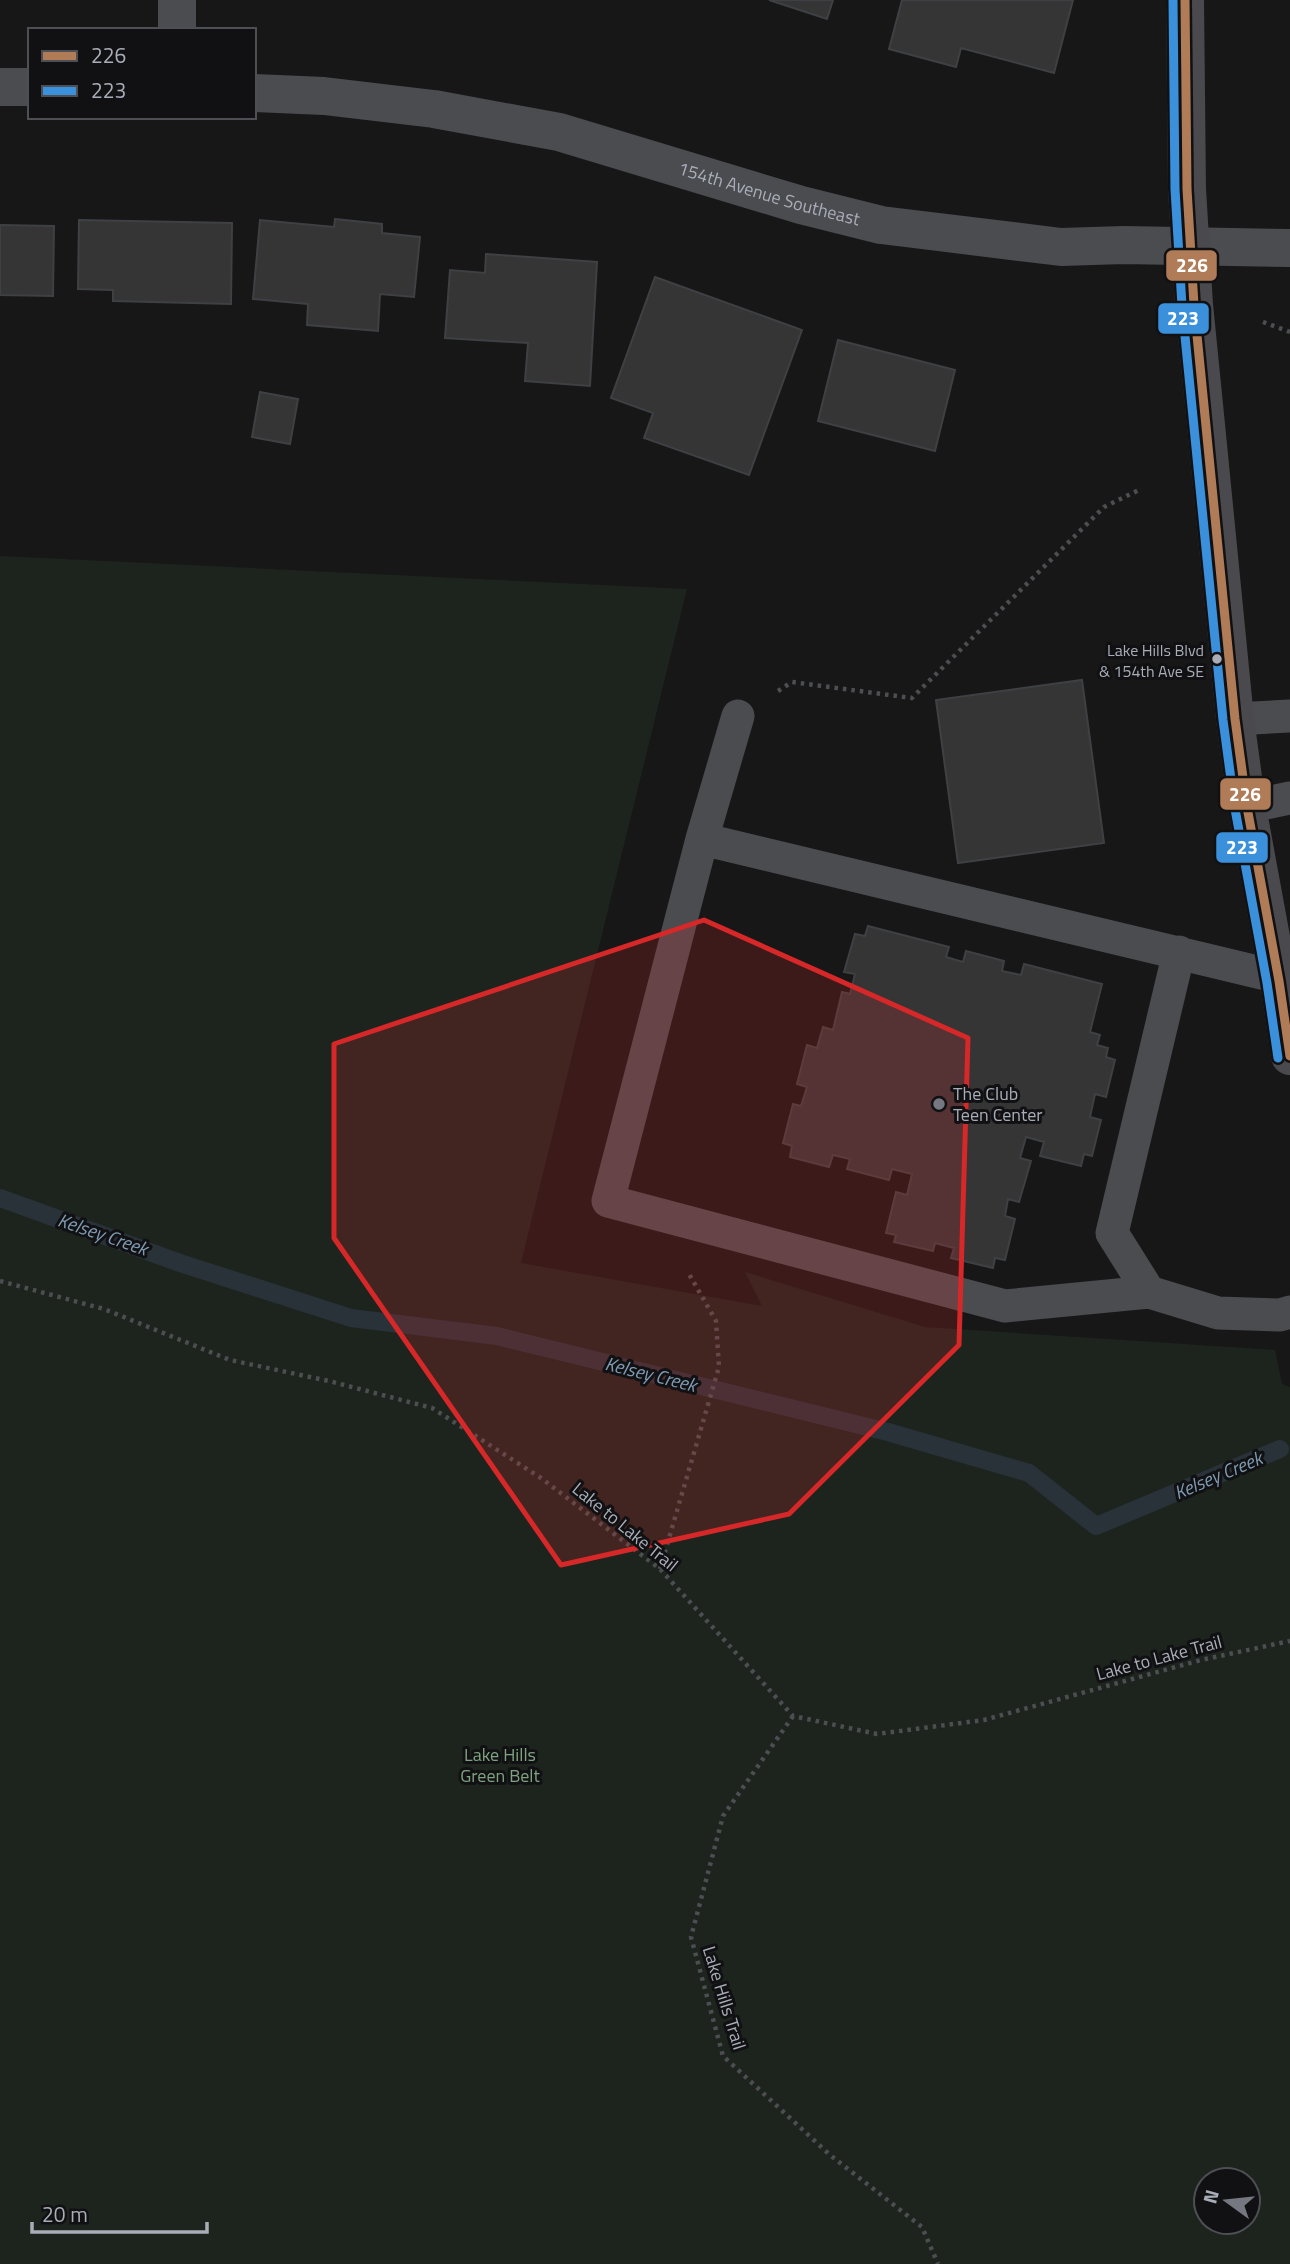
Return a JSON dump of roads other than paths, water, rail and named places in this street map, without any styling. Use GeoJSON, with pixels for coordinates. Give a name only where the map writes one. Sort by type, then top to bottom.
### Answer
{"type":"FeatureCollection","features":[{"type":"Feature","properties":{"kind":"street"},"geometry":{"type":"LineString","coordinates":[[177,0],[177,28]]}},
{"type":"Feature","properties":{"kind":"street"},"geometry":{"type":"LineString","coordinates":[[1185,0],[1190,246],[1236,719],[1247,807],[1290,1056]]}},
{"type":"Feature","properties":{"kind":"street"},"geometry":{"type":"LineString","coordinates":[[0,87],[28,87]]}},
{"type":"Feature","properties":{"kind":"street","name":"154th Avenue Southeast"},"geometry":{"type":"LineString","coordinates":[[256,93],[324,96],[434,109],[559,132],[801,205],[881,225],[1061,247],[1290,248]]}},
{"type":"Feature","properties":{"kind":"lane"},"geometry":{"type":"LineString","coordinates":[[738,716],[702,839],[608,1201],[1005,1306],[1149,1293],[1218,1313],[1280,1315],[1290,1312]]}},
{"type":"Feature","properties":{"kind":"lane"},"geometry":{"type":"LineString","coordinates":[[1236,719],[1290,716]]}},
{"type":"Feature","properties":{"kind":"lane"},"geometry":{"type":"LineString","coordinates":[[1247,807],[1290,798]]}},
{"type":"Feature","properties":{"kind":"lane"},"geometry":{"type":"LineString","coordinates":[[702,839],[1278,977]]}},
{"type":"Feature","properties":{"kind":"lane"},"geometry":{"type":"LineString","coordinates":[[1149,1293],[1112,1233],[1179,952]]}},
{"type":"Feature","properties":{"kind":"waterway","name":"Kelsey Creek"},"geometry":{"type":"LineString","coordinates":[[0,1198],[180,1263],[351,1318],[497,1336],[888,1432],[1029,1473],[1096,1526],[1280,1449]]}},
{"type":"Feature","properties":{"kind":"place","name":"Lake Hills Blvd & 154th Ave SE"},"geometry":{"type":"Point","coordinates":[1217,659]}},
{"type":"Feature","properties":{"kind":"place","name":"The Club Teen Center"},"geometry":{"type":"Point","coordinates":[939,1104]}},
{"type":"Feature","properties":{"kind":"park label","name":"Lake Hills Green Belt"},"geometry":{"type":"Point","coordinates":[500,1765]}}]}
